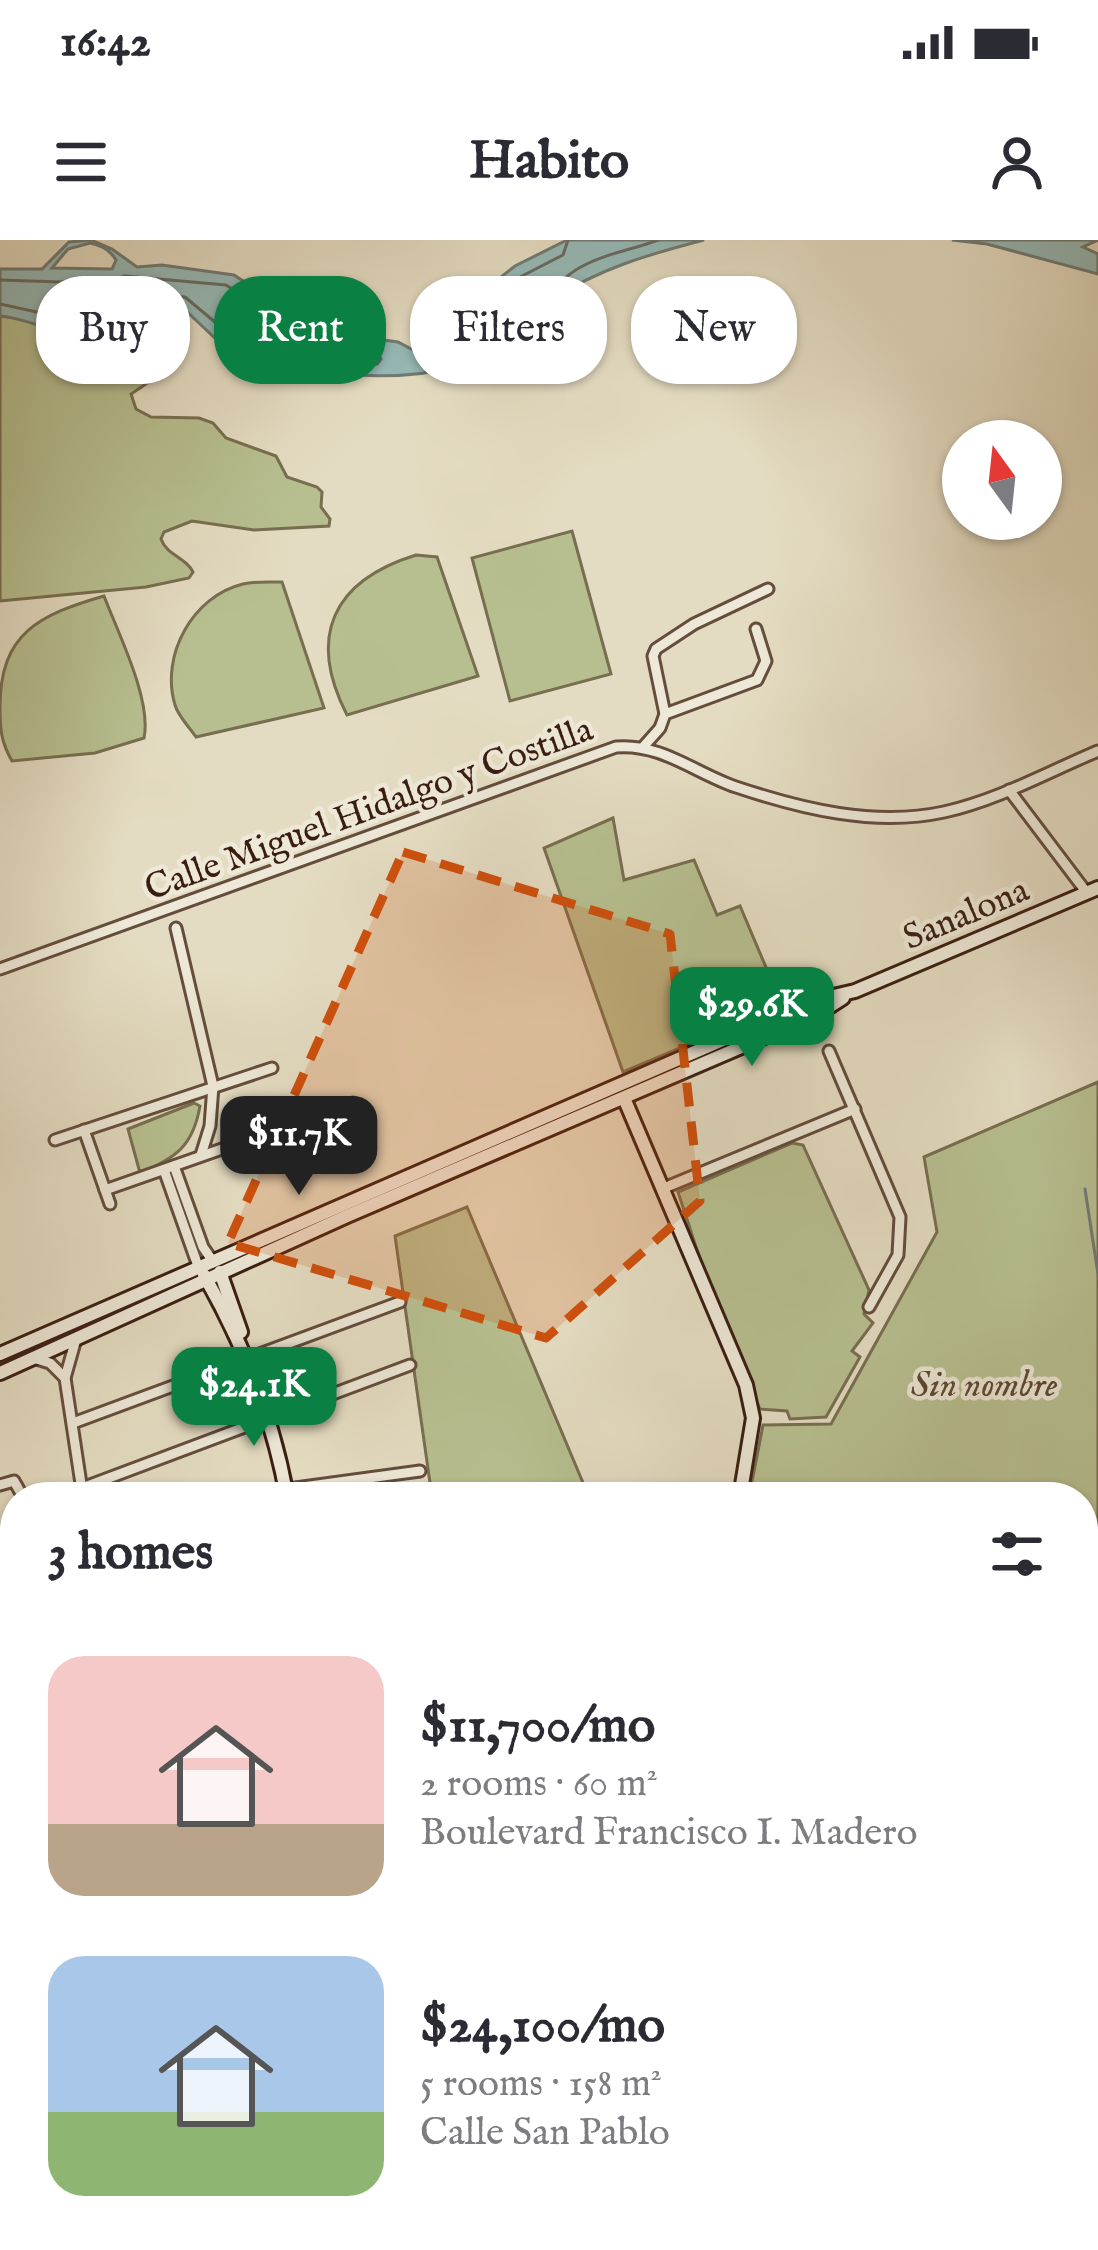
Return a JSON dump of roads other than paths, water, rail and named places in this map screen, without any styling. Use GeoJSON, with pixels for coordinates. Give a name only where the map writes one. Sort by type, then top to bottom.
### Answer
{"type":"FeatureCollection","features":[{"type":"Feature","properties":{"kind":"main road","name":"Sanalona"},"geometry":{"type":"LineString","coordinates":[[733,1043],[812,1001],[855,991],[1093,891]]}},
{"type":"Feature","properties":{"kind":"main road"},"geometry":{"type":"LineString","coordinates":[[0,1372],[624,1098],[733,1043]]}},
{"type":"Feature","properties":{"kind":"main road"},"geometry":{"type":"LineString","coordinates":[[0,1354],[205,1263],[733,1043]]}},
{"type":"Feature","properties":{"kind":"main road"},"geometry":{"type":"LineString","coordinates":[[624,1098],[751,1402],[753,1418],[742,1482]]}},
{"type":"Feature","properties":{"kind":"main road"},"geometry":{"type":"LineString","coordinates":[[205,1263],[222,1274],[270,1419],[284,1482]]}},
{"type":"Feature","properties":{"kind":"main road"},"geometry":{"type":"LineString","coordinates":[[205,1263],[208,1281],[246,1356]]}},
{"type":"Feature","properties":{"kind":"street"},"geometry":{"type":"LineString","coordinates":[[644,746],[665,714],[653,656],[656,649],[694,624],[768,589]]}},
{"type":"Feature","properties":{"kind":"street"},"geometry":{"type":"LineString","coordinates":[[665,714],[757,680],[766,661],[756,629]]}},
{"type":"Feature","properties":{"kind":"street"},"geometry":{"type":"LineString","coordinates":[[660,728],[664,754]]}},
{"type":"Feature","properties":{"kind":"street","name":"Calle Miguel Hidalgo y Costilla"},"geometry":{"type":"LineString","coordinates":[[0,969],[616,747],[644,746],[754,793],[874,818],[947,811],[1098,751]]}},
{"type":"Feature","properties":{"kind":"street"},"geometry":{"type":"LineString","coordinates":[[1009,790],[1093,891]]}},
{"type":"Feature","properties":{"kind":"street"},"geometry":{"type":"LineString","coordinates":[[176,928],[214,1086],[201,1155]]}},
{"type":"Feature","properties":{"kind":"street"},"geometry":{"type":"LineString","coordinates":[[829,1051],[900,1217],[902,1244],[869,1307]]}},
{"type":"Feature","properties":{"kind":"street"},"geometry":{"type":"LineString","coordinates":[[55,1140],[272,1068]]}},
{"type":"Feature","properties":{"kind":"street"},"geometry":{"type":"LineString","coordinates":[[105,1190],[352,1103]]}},
{"type":"Feature","properties":{"kind":"street"},"geometry":{"type":"LineString","coordinates":[[664,1188],[855,1108]]}},
{"type":"Feature","properties":{"kind":"street"},"geometry":{"type":"LineString","coordinates":[[84,1130],[110,1204]]}},
{"type":"Feature","properties":{"kind":"street"},"geometry":{"type":"LineString","coordinates":[[169,1168],[203,1247],[205,1263]]}},
{"type":"Feature","properties":{"kind":"street"},"geometry":{"type":"LineString","coordinates":[[73,1423],[400,1302]]}},
{"type":"Feature","properties":{"kind":"street"},"geometry":{"type":"LineString","coordinates":[[76,1339],[65,1378],[82,1482]]}},
{"type":"Feature","properties":{"kind":"street"},"geometry":{"type":"LineString","coordinates":[[33,1358],[50,1363],[65,1378]]}},
{"type":"Feature","properties":{"kind":"street"},"geometry":{"type":"LineString","coordinates":[[109,1482],[410,1365]]}},
{"type":"Feature","properties":{"kind":"street"},"geometry":{"type":"LineString","coordinates":[[353,1482],[419,1471]]}},
{"type":"Feature","properties":{"kind":"water"},"geometry":{"type":"Polygon","coordinates":[[[91,240],[112,249],[137,267],[162,265],[236,276],[214,276],[214,337],[190,315],[190,276],[36,276],[36,324],[0,316],[0,269],[42,269],[69,242],[91,240]],[[90,243],[68,249],[52,268],[112,269],[116,260],[105,248],[90,243]]]}},
{"type":"Feature","properties":{"kind":"water"},"geometry":{"type":"Polygon","coordinates":[[[567,240],[704,240],[644,257],[594,276],[502,276],[567,240]]]}},
{"type":"Feature","properties":{"kind":"water"},"geometry":{"type":"Polygon","coordinates":[[[952,240],[1098,240],[1083,247],[1098,254],[1098,274],[987,244],[952,240]]]}},
{"type":"Feature","properties":{"kind":"water"},"geometry":{"type":"Polygon","coordinates":[[[386,340],[410,348],[409,375],[386,376],[386,340]]]}},
{"type":"Feature","properties":{"kind":"waterway"},"geometry":{"type":"LineString","coordinates":[[1085,1189],[1098,1274]]}},
{"type":"Feature","properties":{"kind":"park label","name":"Sin nombre"},"geometry":{"type":"Point","coordinates":[984,1383]}}]}
